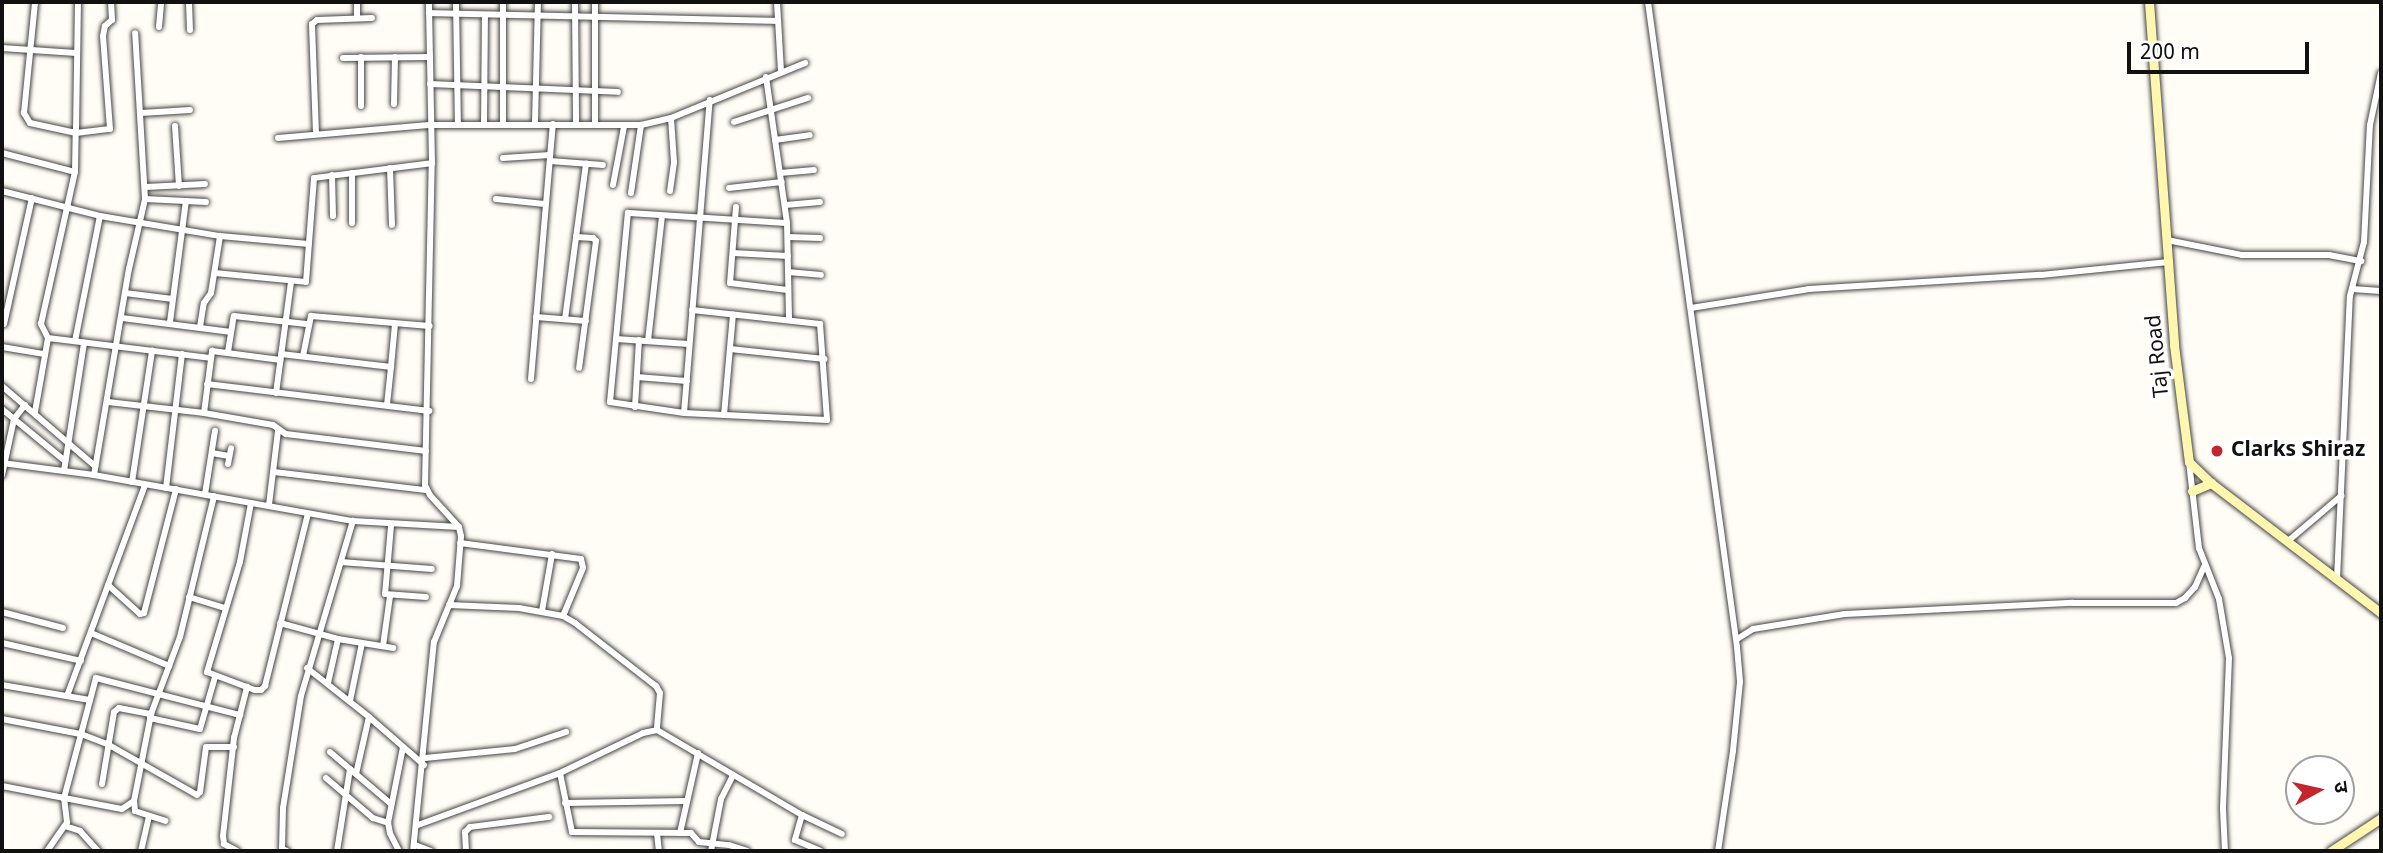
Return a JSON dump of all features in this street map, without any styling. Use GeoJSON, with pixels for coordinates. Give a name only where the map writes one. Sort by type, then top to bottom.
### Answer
{"type":"FeatureCollection","features":[{"type":"Feature","properties":{"kind":"main road","name":"Taj Road"},"geometry":{"type":"LineString","coordinates":[[2150,2],[2174,345],[2189,462]]}},
{"type":"Feature","properties":{"kind":"main road"},"geometry":{"type":"LineString","coordinates":[[2189,462],[2211,483],[2381,613]]}},
{"type":"Feature","properties":{"kind":"main road"},"geometry":{"type":"LineString","coordinates":[[2192,491],[2211,483]]}},
{"type":"Feature","properties":{"kind":"main road"},"geometry":{"type":"LineString","coordinates":[[2331,851],[2381,818]]}},
{"type":"Feature","properties":{"kind":"street"},"geometry":{"type":"LineString","coordinates":[[35,2],[24,113],[26,120],[76,132],[110,129],[103,36],[105,26],[112,20],[111,2]]}},
{"type":"Feature","properties":{"kind":"street"},"geometry":{"type":"LineString","coordinates":[[35,412],[48,338],[41,324],[75,172],[78,2]]}},
{"type":"Feature","properties":{"kind":"street"},"geometry":{"type":"LineString","coordinates":[[159,27],[160,2]]}},
{"type":"Feature","properties":{"kind":"street"},"geometry":{"type":"LineString","coordinates":[[190,2],[190,30]]}},
{"type":"Feature","properties":{"kind":"street"},"geometry":{"type":"LineString","coordinates":[[357,2],[357,18]]}},
{"type":"Feature","properties":{"kind":"street"},"geometry":{"type":"LineString","coordinates":[[426,490],[432,163],[429,2]]}},
{"type":"Feature","properties":{"kind":"street"},"geometry":{"type":"LineString","coordinates":[[456,2],[458,125]]}},
{"type":"Feature","properties":{"kind":"street"},"geometry":{"type":"LineString","coordinates":[[503,2],[503,124]]}},
{"type":"Feature","properties":{"kind":"street"},"geometry":{"type":"LineString","coordinates":[[535,124],[538,2]]}},
{"type":"Feature","properties":{"kind":"street"},"geometry":{"type":"LineString","coordinates":[[575,2],[576,124]]}},
{"type":"Feature","properties":{"kind":"street"},"geometry":{"type":"LineString","coordinates":[[595,2],[595,125]]}},
{"type":"Feature","properties":{"kind":"street"},"geometry":{"type":"LineString","coordinates":[[777,2],[781,72]]}},
{"type":"Feature","properties":{"kind":"street"},"geometry":{"type":"LineString","coordinates":[[1648,2],[1737,639],[1740,682],[1734,751],[1718,851]]}},
{"type":"Feature","properties":{"kind":"street"},"geometry":{"type":"LineString","coordinates":[[429,13],[485,17],[778,21]]}},
{"type":"Feature","properties":{"kind":"street"},"geometry":{"type":"LineString","coordinates":[[484,125],[482,84],[485,17]]}},
{"type":"Feature","properties":{"kind":"street"},"geometry":{"type":"LineString","coordinates":[[316,134],[312,24],[317,20],[372,18]]}},
{"type":"Feature","properties":{"kind":"street"},"geometry":{"type":"LineString","coordinates":[[94,475],[125,293],[142,225],[145,200],[135,33]]}},
{"type":"Feature","properties":{"kind":"street"},"geometry":{"type":"LineString","coordinates":[[2,48],[76,53]]}},
{"type":"Feature","properties":{"kind":"street"},"geometry":{"type":"LineString","coordinates":[[361,57],[362,106]]}},
{"type":"Feature","properties":{"kind":"street"},"geometry":{"type":"LineString","coordinates":[[394,104],[395,57]]}},
{"type":"Feature","properties":{"kind":"street"},"geometry":{"type":"LineString","coordinates":[[343,58],[430,57]]}},
{"type":"Feature","properties":{"kind":"street"},"geometry":{"type":"LineString","coordinates":[[278,138],[431,125],[641,125],[671,118],[805,63]]}},
{"type":"Feature","properties":{"kind":"street"},"geometry":{"type":"LineString","coordinates":[[2337,579],[2352,289],[2361,261],[2370,125],[2381,73]]}},
{"type":"Feature","properties":{"kind":"street"},"geometry":{"type":"LineString","coordinates":[[766,77],[787,223],[789,320]]}},
{"type":"Feature","properties":{"kind":"street"},"geometry":{"type":"LineString","coordinates":[[430,84],[482,84],[618,92]]}},
{"type":"Feature","properties":{"kind":"street"},"geometry":{"type":"LineString","coordinates":[[734,122],[808,98]]}},
{"type":"Feature","properties":{"kind":"street"},"geometry":{"type":"LineString","coordinates":[[684,412],[710,100]]}},
{"type":"Feature","properties":{"kind":"street"},"geometry":{"type":"LineString","coordinates":[[141,113],[190,110]]}},
{"type":"Feature","properties":{"kind":"street"},"geometry":{"type":"LineString","coordinates":[[670,191],[674,162],[671,118]]}},
{"type":"Feature","properties":{"kind":"street"},"geometry":{"type":"LineString","coordinates":[[531,379],[553,124]]}},
{"type":"Feature","properties":{"kind":"street"},"geometry":{"type":"LineString","coordinates":[[631,193],[641,125]]}},
{"type":"Feature","properties":{"kind":"street"},"geometry":{"type":"LineString","coordinates":[[175,126],[179,186]]}},
{"type":"Feature","properties":{"kind":"street"},"geometry":{"type":"LineString","coordinates":[[613,185],[624,127]]}},
{"type":"Feature","properties":{"kind":"street"},"geometry":{"type":"LineString","coordinates":[[775,140],[810,135]]}},
{"type":"Feature","properties":{"kind":"street"},"geometry":{"type":"LineString","coordinates":[[2,153],[75,172]]}},
{"type":"Feature","properties":{"kind":"street"},"geometry":{"type":"LineString","coordinates":[[503,158],[550,158],[603,165]]}},
{"type":"Feature","properties":{"kind":"street"},"geometry":{"type":"LineString","coordinates":[[215,273],[303,283],[307,280],[313,179],[432,163]]}},
{"type":"Feature","properties":{"kind":"street"},"geometry":{"type":"LineString","coordinates":[[565,319],[586,163]]}},
{"type":"Feature","properties":{"kind":"street"},"geometry":{"type":"LineString","coordinates":[[390,168],[392,225]]}},
{"type":"Feature","properties":{"kind":"street"},"geometry":{"type":"LineString","coordinates":[[780,173],[814,170]]}},
{"type":"Feature","properties":{"kind":"street"},"geometry":{"type":"LineString","coordinates":[[352,173],[352,223]]}},
{"type":"Feature","properties":{"kind":"street"},"geometry":{"type":"LineString","coordinates":[[332,175],[333,216]]}},
{"type":"Feature","properties":{"kind":"street"},"geometry":{"type":"LineString","coordinates":[[729,188],[782,182]]}},
{"type":"Feature","properties":{"kind":"street"},"geometry":{"type":"LineString","coordinates":[[146,187],[205,184]]}},
{"type":"Feature","properties":{"kind":"street"},"geometry":{"type":"LineString","coordinates":[[2,191],[142,225],[220,236],[309,244]]}},
{"type":"Feature","properties":{"kind":"street"},"geometry":{"type":"LineString","coordinates":[[4,324],[32,198]]}},
{"type":"Feature","properties":{"kind":"street"},"geometry":{"type":"LineString","coordinates":[[496,199],[545,204]]}},
{"type":"Feature","properties":{"kind":"street"},"geometry":{"type":"LineString","coordinates":[[145,200],[206,202]]}},
{"type":"Feature","properties":{"kind":"street"},"geometry":{"type":"LineString","coordinates":[[170,322],[186,201]]}},
{"type":"Feature","properties":{"kind":"street"},"geometry":{"type":"LineString","coordinates":[[785,205],[820,202]]}},
{"type":"Feature","properties":{"kind":"street"},"geometry":{"type":"LineString","coordinates":[[736,206],[732,285],[788,290]]}},
{"type":"Feature","properties":{"kind":"street"},"geometry":{"type":"LineString","coordinates":[[692,310],[820,324],[828,418],[825,422],[684,412],[610,403],[628,213],[787,223]]}},
{"type":"Feature","properties":{"kind":"street"},"geometry":{"type":"LineString","coordinates":[[75,341],[100,216]]}},
{"type":"Feature","properties":{"kind":"street"},"geometry":{"type":"LineString","coordinates":[[648,341],[662,216]]}},
{"type":"Feature","properties":{"kind":"street"},"geometry":{"type":"LineString","coordinates":[[200,327],[204,303],[211,293],[220,236]]}},
{"type":"Feature","properties":{"kind":"street"},"geometry":{"type":"LineString","coordinates":[[576,237],[593,238],[596,241],[579,368]]}},
{"type":"Feature","properties":{"kind":"street"},"geometry":{"type":"LineString","coordinates":[[788,237],[820,239]]}},
{"type":"Feature","properties":{"kind":"street"},"geometry":{"type":"LineString","coordinates":[[2167,240],[2242,255],[2329,255],[2361,261]]}},
{"type":"Feature","properties":{"kind":"street"},"geometry":{"type":"LineString","coordinates":[[733,253],[788,256]]}},
{"type":"Feature","properties":{"kind":"street"},"geometry":{"type":"LineString","coordinates":[[1691,308],[1791,290],[2041,275],[2168,261]]}},
{"type":"Feature","properties":{"kind":"street"},"geometry":{"type":"LineString","coordinates":[[788,272],[821,275]]}},
{"type":"Feature","properties":{"kind":"street"},"geometry":{"type":"LineString","coordinates":[[276,393],[291,282]]}},
{"type":"Feature","properties":{"kind":"street"},"geometry":{"type":"LineString","coordinates":[[2352,289],[2381,291]]}},
{"type":"Feature","properties":{"kind":"street"},"geometry":{"type":"LineString","coordinates":[[125,293],[173,299]]}},
{"type":"Feature","properties":{"kind":"street"},"geometry":{"type":"LineString","coordinates":[[724,415],[733,314]]}},
{"type":"Feature","properties":{"kind":"street"},"geometry":{"type":"LineString","coordinates":[[228,352],[234,316],[307,324]]}},
{"type":"Feature","properties":{"kind":"street"},"geometry":{"type":"LineString","coordinates":[[303,356],[307,324],[311,316],[430,326]]}},
{"type":"Feature","properties":{"kind":"street"},"geometry":{"type":"LineString","coordinates":[[536,317],[586,321]]}},
{"type":"Feature","properties":{"kind":"street"},"geometry":{"type":"LineString","coordinates":[[121,318],[170,322],[231,332]]}},
{"type":"Feature","properties":{"kind":"street"},"geometry":{"type":"LineString","coordinates":[[387,405],[395,324]]}},
{"type":"Feature","properties":{"kind":"street"},"geometry":{"type":"LineString","coordinates":[[48,338],[210,358]]}},
{"type":"Feature","properties":{"kind":"street"},"geometry":{"type":"LineString","coordinates":[[616,339],[689,344]]}},
{"type":"Feature","properties":{"kind":"street"},"geometry":{"type":"LineString","coordinates":[[635,407],[639,340]]}},
{"type":"Feature","properties":{"kind":"street"},"geometry":{"type":"LineString","coordinates":[[65,471],[67,443],[84,342]]}},
{"type":"Feature","properties":{"kind":"street"},"geometry":{"type":"LineString","coordinates":[[2,347],[44,354]]}},
{"type":"Feature","properties":{"kind":"street"},"geometry":{"type":"LineString","coordinates":[[730,349],[824,359]]}},
{"type":"Feature","properties":{"kind":"street"},"geometry":{"type":"LineString","coordinates":[[132,482],[152,351]]}},
{"type":"Feature","properties":{"kind":"street"},"geometry":{"type":"LineString","coordinates":[[204,413],[212,351],[281,357],[303,356],[391,367]]}},
{"type":"Feature","properties":{"kind":"street"},"geometry":{"type":"LineString","coordinates":[[166,488],[181,354]]}},
{"type":"Feature","properties":{"kind":"street"},"geometry":{"type":"LineString","coordinates":[[636,377],[687,381]]}},
{"type":"Feature","properties":{"kind":"street"},"geometry":{"type":"LineString","coordinates":[[207,384],[429,411]]}},
{"type":"Feature","properties":{"kind":"street"},"geometry":{"type":"LineString","coordinates":[[2,386],[95,466]]}},
{"type":"Feature","properties":{"kind":"street"},"geometry":{"type":"LineString","coordinates":[[108,402],[204,413],[273,425],[278,431],[426,451]]}},
{"type":"Feature","properties":{"kind":"street"},"geometry":{"type":"LineString","coordinates":[[2,475],[14,419],[25,405]]}},
{"type":"Feature","properties":{"kind":"street"},"geometry":{"type":"LineString","coordinates":[[2,409],[65,461]]}},
{"type":"Feature","properties":{"kind":"street"},"geometry":{"type":"LineString","coordinates":[[205,494],[215,431]]}},
{"type":"Feature","properties":{"kind":"street"},"geometry":{"type":"LineString","coordinates":[[270,505],[278,431]]}},
{"type":"Feature","properties":{"kind":"street"},"geometry":{"type":"LineString","coordinates":[[212,453],[229,460],[231,448]]}},
{"type":"Feature","properties":{"kind":"street"},"geometry":{"type":"LineString","coordinates":[[2189,462],[2204,567],[2219,599],[2229,658],[2223,809],[2225,851]]}},
{"type":"Feature","properties":{"kind":"street"},"geometry":{"type":"LineString","coordinates":[[3,463],[94,475],[353,521],[391,526],[459,527]]}},
{"type":"Feature","properties":{"kind":"street"},"geometry":{"type":"LineString","coordinates":[[274,472],[426,490],[459,527],[457,586],[434,642],[418,825],[413,850],[431,851]]}},
{"type":"Feature","properties":{"kind":"street"},"geometry":{"type":"LineString","coordinates":[[67,696],[145,485]]}},
{"type":"Feature","properties":{"kind":"street"},"geometry":{"type":"LineString","coordinates":[[108,585],[140,614],[144,613],[176,489]]}},
{"type":"Feature","properties":{"kind":"street"},"geometry":{"type":"LineString","coordinates":[[165,821],[135,811],[134,801],[157,693],[180,637],[214,496]]}},
{"type":"Feature","properties":{"kind":"street"},"geometry":{"type":"LineString","coordinates":[[2288,541],[2341,496]]}},
{"type":"Feature","properties":{"kind":"street"},"geometry":{"type":"LineString","coordinates":[[251,503],[242,552],[207,669],[209,675],[261,690],[265,686],[308,514]]}},
{"type":"Feature","properties":{"kind":"street"},"geometry":{"type":"LineString","coordinates":[[287,851],[282,849],[284,796],[307,668],[353,521]]}},
{"type":"Feature","properties":{"kind":"street"},"geometry":{"type":"LineString","coordinates":[[391,526],[385,594],[426,597]]}},
{"type":"Feature","properties":{"kind":"street"},"geometry":{"type":"LineString","coordinates":[[460,543],[552,554],[583,561],[583,568],[563,616]]}},
{"type":"Feature","properties":{"kind":"street"},"geometry":{"type":"LineString","coordinates":[[542,611],[552,554]]}},
{"type":"Feature","properties":{"kind":"street"},"geometry":{"type":"LineString","coordinates":[[341,562],[432,569]]}},
{"type":"Feature","properties":{"kind":"street"},"geometry":{"type":"LineString","coordinates":[[1737,639],[1753,629],[1845,614],[2073,603],[2176,603],[2185,598],[2194,587],[2204,567]]}},
{"type":"Feature","properties":{"kind":"street"},"geometry":{"type":"LineString","coordinates":[[383,646],[390,596]]}},
{"type":"Feature","properties":{"kind":"street"},"geometry":{"type":"LineString","coordinates":[[189,597],[224,608]]}},
{"type":"Feature","properties":{"kind":"street"},"geometry":{"type":"LineString","coordinates":[[449,606],[509,606],[563,616],[588,631],[656,686],[660,699],[657,730]]}},
{"type":"Feature","properties":{"kind":"street"},"geometry":{"type":"LineString","coordinates":[[2,612],[63,628]]}},
{"type":"Feature","properties":{"kind":"street"},"geometry":{"type":"LineString","coordinates":[[280,623],[338,639],[393,648]]}},
{"type":"Feature","properties":{"kind":"street"},"geometry":{"type":"LineString","coordinates":[[91,633],[169,666]]}},
{"type":"Feature","properties":{"kind":"street"},"geometry":{"type":"LineString","coordinates":[[328,683],[338,639]]}},
{"type":"Feature","properties":{"kind":"street"},"geometry":{"type":"LineString","coordinates":[[2,643],[81,660]]}},
{"type":"Feature","properties":{"kind":"street"},"geometry":{"type":"LineString","coordinates":[[350,701],[362,643]]}},
{"type":"Feature","properties":{"kind":"street"},"geometry":{"type":"LineString","coordinates":[[307,668],[424,762],[525,747],[566,732]]}},
{"type":"Feature","properties":{"kind":"street"},"geometry":{"type":"LineString","coordinates":[[102,784],[117,709],[199,729],[215,677]]}},
{"type":"Feature","properties":{"kind":"street"},"geometry":{"type":"LineString","coordinates":[[47,851],[65,826],[68,817],[64,798],[98,678],[240,715]]}},
{"type":"Feature","properties":{"kind":"street"},"geometry":{"type":"LineString","coordinates":[[2,685],[90,700]]}},
{"type":"Feature","properties":{"kind":"street"},"geometry":{"type":"LineString","coordinates":[[237,851],[224,844],[223,839],[234,747],[247,687]]}},
{"type":"Feature","properties":{"kind":"street"},"geometry":{"type":"LineString","coordinates":[[356,775],[369,717]]}},
{"type":"Feature","properties":{"kind":"street"},"geometry":{"type":"LineString","coordinates":[[2,719],[81,734],[109,745],[198,795],[206,747],[234,747]]}},
{"type":"Feature","properties":{"kind":"street"},"geometry":{"type":"LineString","coordinates":[[418,825],[560,773],[643,733],[657,730],[802,815],[842,834]]}},
{"type":"Feature","properties":{"kind":"street"},"geometry":{"type":"LineString","coordinates":[[400,851],[390,833],[388,823],[403,747]]}},
{"type":"Feature","properties":{"kind":"street"},"geometry":{"type":"LineString","coordinates":[[330,752],[390,803]]}},
{"type":"Feature","properties":{"kind":"street"},"geometry":{"type":"LineString","coordinates":[[680,833],[698,753]]}},
{"type":"Feature","properties":{"kind":"street"},"geometry":{"type":"LineString","coordinates":[[337,851],[350,769]]}},
{"type":"Feature","properties":{"kind":"street"},"geometry":{"type":"LineString","coordinates":[[560,773],[572,832],[693,834],[699,842],[697,851]]}},
{"type":"Feature","properties":{"kind":"street"},"geometry":{"type":"LineString","coordinates":[[711,851],[721,799],[733,775]]}},
{"type":"Feature","properties":{"kind":"street"},"geometry":{"type":"LineString","coordinates":[[326,778],[373,818],[388,823]]}},
{"type":"Feature","properties":{"kind":"street"},"geometry":{"type":"LineString","coordinates":[[2,786],[122,809],[134,801]]}},
{"type":"Feature","properties":{"kind":"street"},"geometry":{"type":"LineString","coordinates":[[565,803],[686,801]]}},
{"type":"Feature","properties":{"kind":"street"},"geometry":{"type":"LineString","coordinates":[[802,815],[795,840],[821,851]]}},
{"type":"Feature","properties":{"kind":"street"},"geometry":{"type":"LineString","coordinates":[[141,851],[149,816]]}},
{"type":"Feature","properties":{"kind":"street"},"geometry":{"type":"LineString","coordinates":[[476,851],[465,851],[465,832],[470,827],[549,817]]}},
{"type":"Feature","properties":{"kind":"street"},"geometry":{"type":"LineString","coordinates":[[65,826],[80,831],[98,851]]}},
{"type":"Feature","properties":{"kind":"street"},"geometry":{"type":"LineString","coordinates":[[657,833],[659,851]]}},
{"type":"Feature","properties":{"kind":"street"},"geometry":{"type":"LineString","coordinates":[[699,842],[712,842],[747,851]]}},
{"type":"Feature","properties":{"kind":"place","name":"Clarks Shiraz"},"geometry":{"type":"Point","coordinates":[2217,451]}}]}
